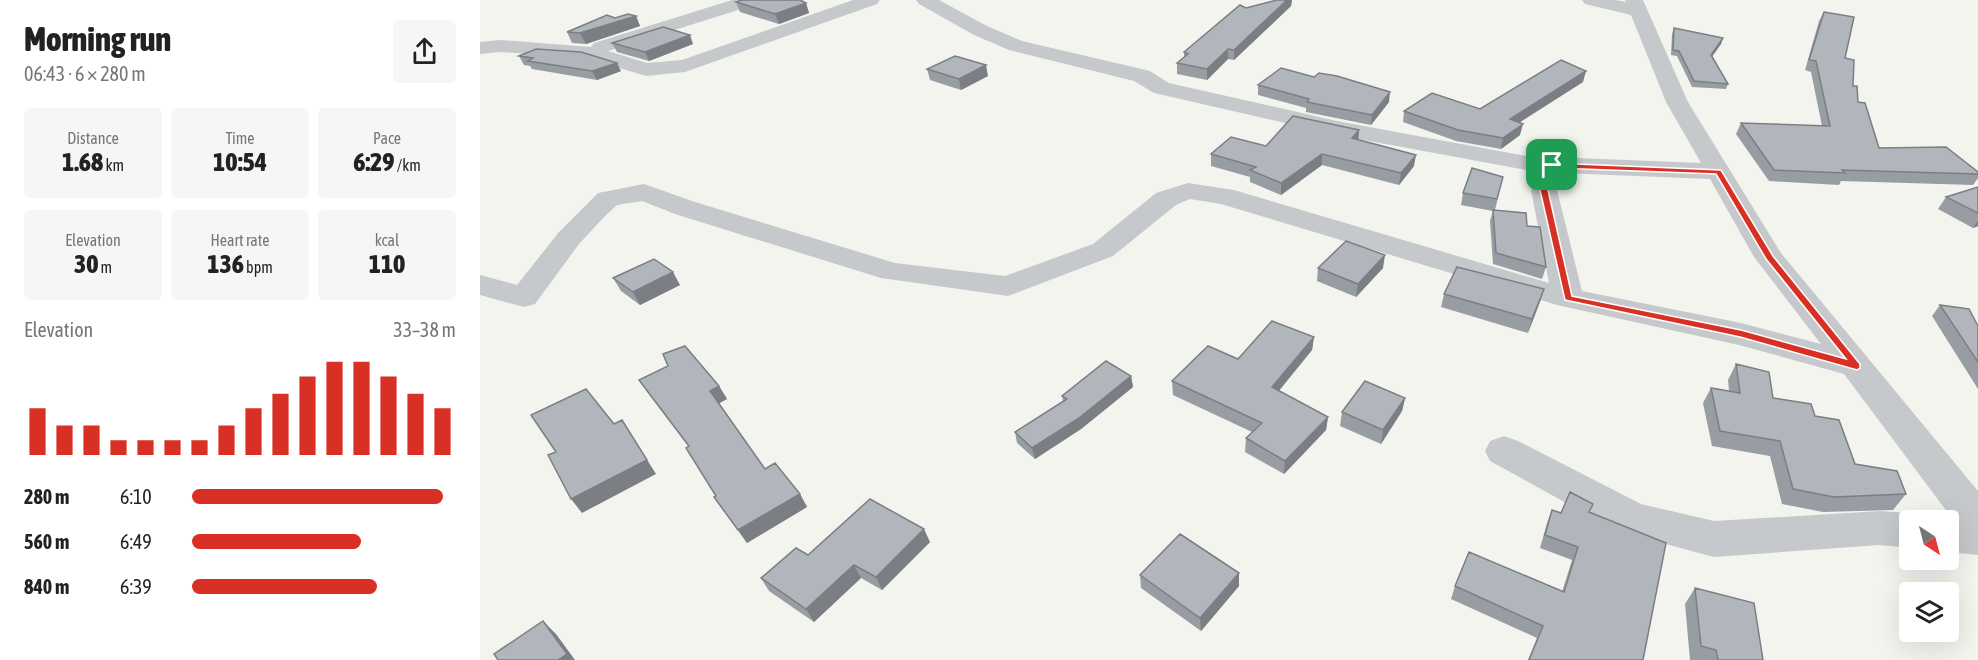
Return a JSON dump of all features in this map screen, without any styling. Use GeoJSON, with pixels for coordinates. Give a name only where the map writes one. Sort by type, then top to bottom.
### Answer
{"type":"FeatureCollection","features":[{"type":"Feature","properties":{"kind":"street"},"geometry":{"type":"LineString","coordinates":[[588,52],[751,0]]}},
{"type":"Feature","properties":{"kind":"street"},"geometry":{"type":"LineString","coordinates":[[480,48],[500,46],[588,52],[646,70],[685,66],[871,0]]}},
{"type":"Feature","properties":{"kind":"street"},"geometry":{"type":"LineString","coordinates":[[925,0],[950,16],[997,40],[1142,76],[1162,88],[1348,130],[1526,164],[1719,172]]}},
{"type":"Feature","properties":{"kind":"street"},"geometry":{"type":"LineString","coordinates":[[1591,0],[1637,5],[1677,102],[1769,257],[1978,520]]}},
{"type":"Feature","properties":{"kind":"street"},"geometry":{"type":"LineString","coordinates":[[1552,165],[1544,190],[1568,298]]}},
{"type":"Feature","properties":{"kind":"street"},"geometry":{"type":"LineString","coordinates":[[480,285],[524,297],[569,238],[595,210],[608,199],[644,192],[685,208],[892,272],[1008,286],[1103,250],[1166,199],[1188,191],[1224,196],[1568,298],[1741,334],[1857,366]]}},
{"type":"Feature","properties":{"kind":"street"},"geometry":{"type":"LineString","coordinates":[[1504,451],[1632,519],[1714,539],[1880,528],[1899,530]]}},
{"type":"Feature","properties":{"kind":"street"},"geometry":{"type":"LineString","coordinates":[[1959,535],[1978,537]]}},
{"type":"Feature","properties":{"kind":"building"},"geometry":{"type":"Polygon","coordinates":[[[742,0],[800,0],[806,3],[775,14],[736,2],[742,0]]]}},
{"type":"Feature","properties":{"kind":"building"},"geometry":{"type":"Polygon","coordinates":[[[1277,0],[1287,0],[1234,50],[1228,49],[1207,69],[1177,63],[1188,54],[1184,52],[1240,5],[1246,8],[1277,0]]]}},
{"type":"Feature","properties":{"kind":"building"},"geometry":{"type":"Polygon","coordinates":[[[1824,12],[1854,17],[1845,58],[1854,60],[1853,86],[1857,86],[1858,102],[1865,103],[1879,148],[1946,147],[1978,174],[1774,170],[1741,123],[1830,126],[1816,61],[1809,60],[1824,12]]]}},
{"type":"Feature","properties":{"kind":"building"},"geometry":{"type":"Polygon","coordinates":[[[628,14],[636,16],[580,33],[567,32],[607,15],[615,18],[628,14]]]}},
{"type":"Feature","properties":{"kind":"building"},"geometry":{"type":"Polygon","coordinates":[[[663,27],[690,35],[645,52],[612,43],[663,27]]]}},
{"type":"Feature","properties":{"kind":"building"},"geometry":{"type":"Polygon","coordinates":[[[1674,28],[1723,38],[1711,55],[1728,84],[1694,81],[1679,51],[1673,50],[1674,28]]]}},
{"type":"Feature","properties":{"kind":"building"},"geometry":{"type":"Polygon","coordinates":[[[536,49],[581,52],[617,63],[592,71],[528,61],[533,58],[519,56],[536,49]]]}},
{"type":"Feature","properties":{"kind":"building"},"geometry":{"type":"Polygon","coordinates":[[[955,56],[986,65],[959,79],[927,69],[955,56]]]}},
{"type":"Feature","properties":{"kind":"building"},"geometry":{"type":"Polygon","coordinates":[[[1561,60],[1586,71],[1510,119],[1523,124],[1503,138],[1458,130],[1404,111],[1432,93],[1480,109],[1561,60]]]}},
{"type":"Feature","properties":{"kind":"building"},"geometry":{"type":"Polygon","coordinates":[[[1281,68],[1314,77],[1319,73],[1337,76],[1390,92],[1372,115],[1307,102],[1309,99],[1258,85],[1281,68]]]}},
{"type":"Feature","properties":{"kind":"building"},"geometry":{"type":"Polygon","coordinates":[[[1293,116],[1359,130],[1352,138],[1416,155],[1401,173],[1322,154],[1281,183],[1250,170],[1256,167],[1211,154],[1231,137],[1266,146],[1293,116]]]}},
{"type":"Feature","properties":{"kind":"building"},"geometry":{"type":"Polygon","coordinates":[[[1472,168],[1503,177],[1497,199],[1463,193],[1472,168]]]}},
{"type":"Feature","properties":{"kind":"building"},"geometry":{"type":"Polygon","coordinates":[[[1978,187],[1978,213],[1946,197],[1978,187]]]}},
{"type":"Feature","properties":{"kind":"building"},"geometry":{"type":"Polygon","coordinates":[[[1493,210],[1526,213],[1527,226],[1540,227],[1546,267],[1496,253],[1493,210]]]}},
{"type":"Feature","properties":{"kind":"building"},"geometry":{"type":"Polygon","coordinates":[[[1346,241],[1385,255],[1358,284],[1318,268],[1346,241]]]}},
{"type":"Feature","properties":{"kind":"building"},"geometry":{"type":"Polygon","coordinates":[[[654,259],[673,272],[633,292],[613,278],[654,259]]]}},
{"type":"Feature","properties":{"kind":"building"},"geometry":{"type":"Polygon","coordinates":[[[1457,267],[1544,289],[1532,319],[1444,294],[1457,267]]]}},
{"type":"Feature","properties":{"kind":"building"},"geometry":{"type":"Polygon","coordinates":[[[1940,305],[1969,309],[1978,326],[1978,362],[1940,305]]]}},
{"type":"Feature","properties":{"kind":"building"},"geometry":{"type":"Polygon","coordinates":[[[1272,321],[1314,337],[1272,387],[1328,417],[1285,461],[1246,438],[1262,423],[1172,381],[1208,346],[1238,359],[1272,321]]]}},
{"type":"Feature","properties":{"kind":"building"},"geometry":{"type":"Polygon","coordinates":[[[685,346],[719,386],[710,391],[765,469],[775,463],[800,494],[738,530],[714,497],[716,496],[686,448],[689,446],[639,380],[668,366],[663,354],[685,346]]]}},
{"type":"Feature","properties":{"kind":"building"},"geometry":{"type":"Polygon","coordinates":[[[1106,361],[1131,376],[1079,418],[1032,448],[1015,432],[1067,399],[1062,396],[1106,361]]]}},
{"type":"Feature","properties":{"kind":"building"},"geometry":{"type":"Polygon","coordinates":[[[1736,364],[1769,372],[1773,398],[1811,404],[1815,416],[1839,420],[1855,464],[1897,471],[1906,494],[1834,497],[1793,489],[1780,441],[1720,431],[1711,388],[1740,393],[1736,364]]]}},
{"type":"Feature","properties":{"kind":"building"},"geometry":{"type":"Polygon","coordinates":[[[1365,381],[1405,398],[1383,430],[1342,412],[1365,381]]]}},
{"type":"Feature","properties":{"kind":"building"},"geometry":{"type":"Polygon","coordinates":[[[586,389],[614,424],[622,420],[647,460],[571,499],[548,455],[556,452],[531,415],[586,389]]]}},
{"type":"Feature","properties":{"kind":"building"},"geometry":{"type":"Polygon","coordinates":[[[1570,492],[1593,504],[1589,512],[1666,543],[1643,660],[1529,660],[1543,626],[1455,586],[1469,552],[1564,592],[1578,547],[1545,535],[1552,510],[1561,513],[1570,492]]]}},
{"type":"Feature","properties":{"kind":"building"},"geometry":{"type":"Polygon","coordinates":[[[870,499],[924,529],[876,577],[854,565],[806,609],[761,578],[796,548],[808,555],[870,499]]]}},
{"type":"Feature","properties":{"kind":"building"},"geometry":{"type":"Polygon","coordinates":[[[1180,534],[1239,573],[1200,618],[1140,575],[1180,534]]]}},
{"type":"Feature","properties":{"kind":"building"},"geometry":{"type":"Polygon","coordinates":[[[1695,588],[1754,603],[1763,660],[1718,660],[1716,650],[1701,646],[1695,588]]]}},
{"type":"Feature","properties":{"kind":"building"},"geometry":{"type":"Polygon","coordinates":[[[543,621],[567,654],[558,660],[498,660],[494,654],[543,621]]]}},
{"type":"Feature","properties":{"kind":"route"},"geometry":{"type":"LineString","coordinates":[[1552,165],[1719,172],[1769,257],[1857,366],[1741,334],[1568,298],[1544,190],[1552,165]]}}]}
